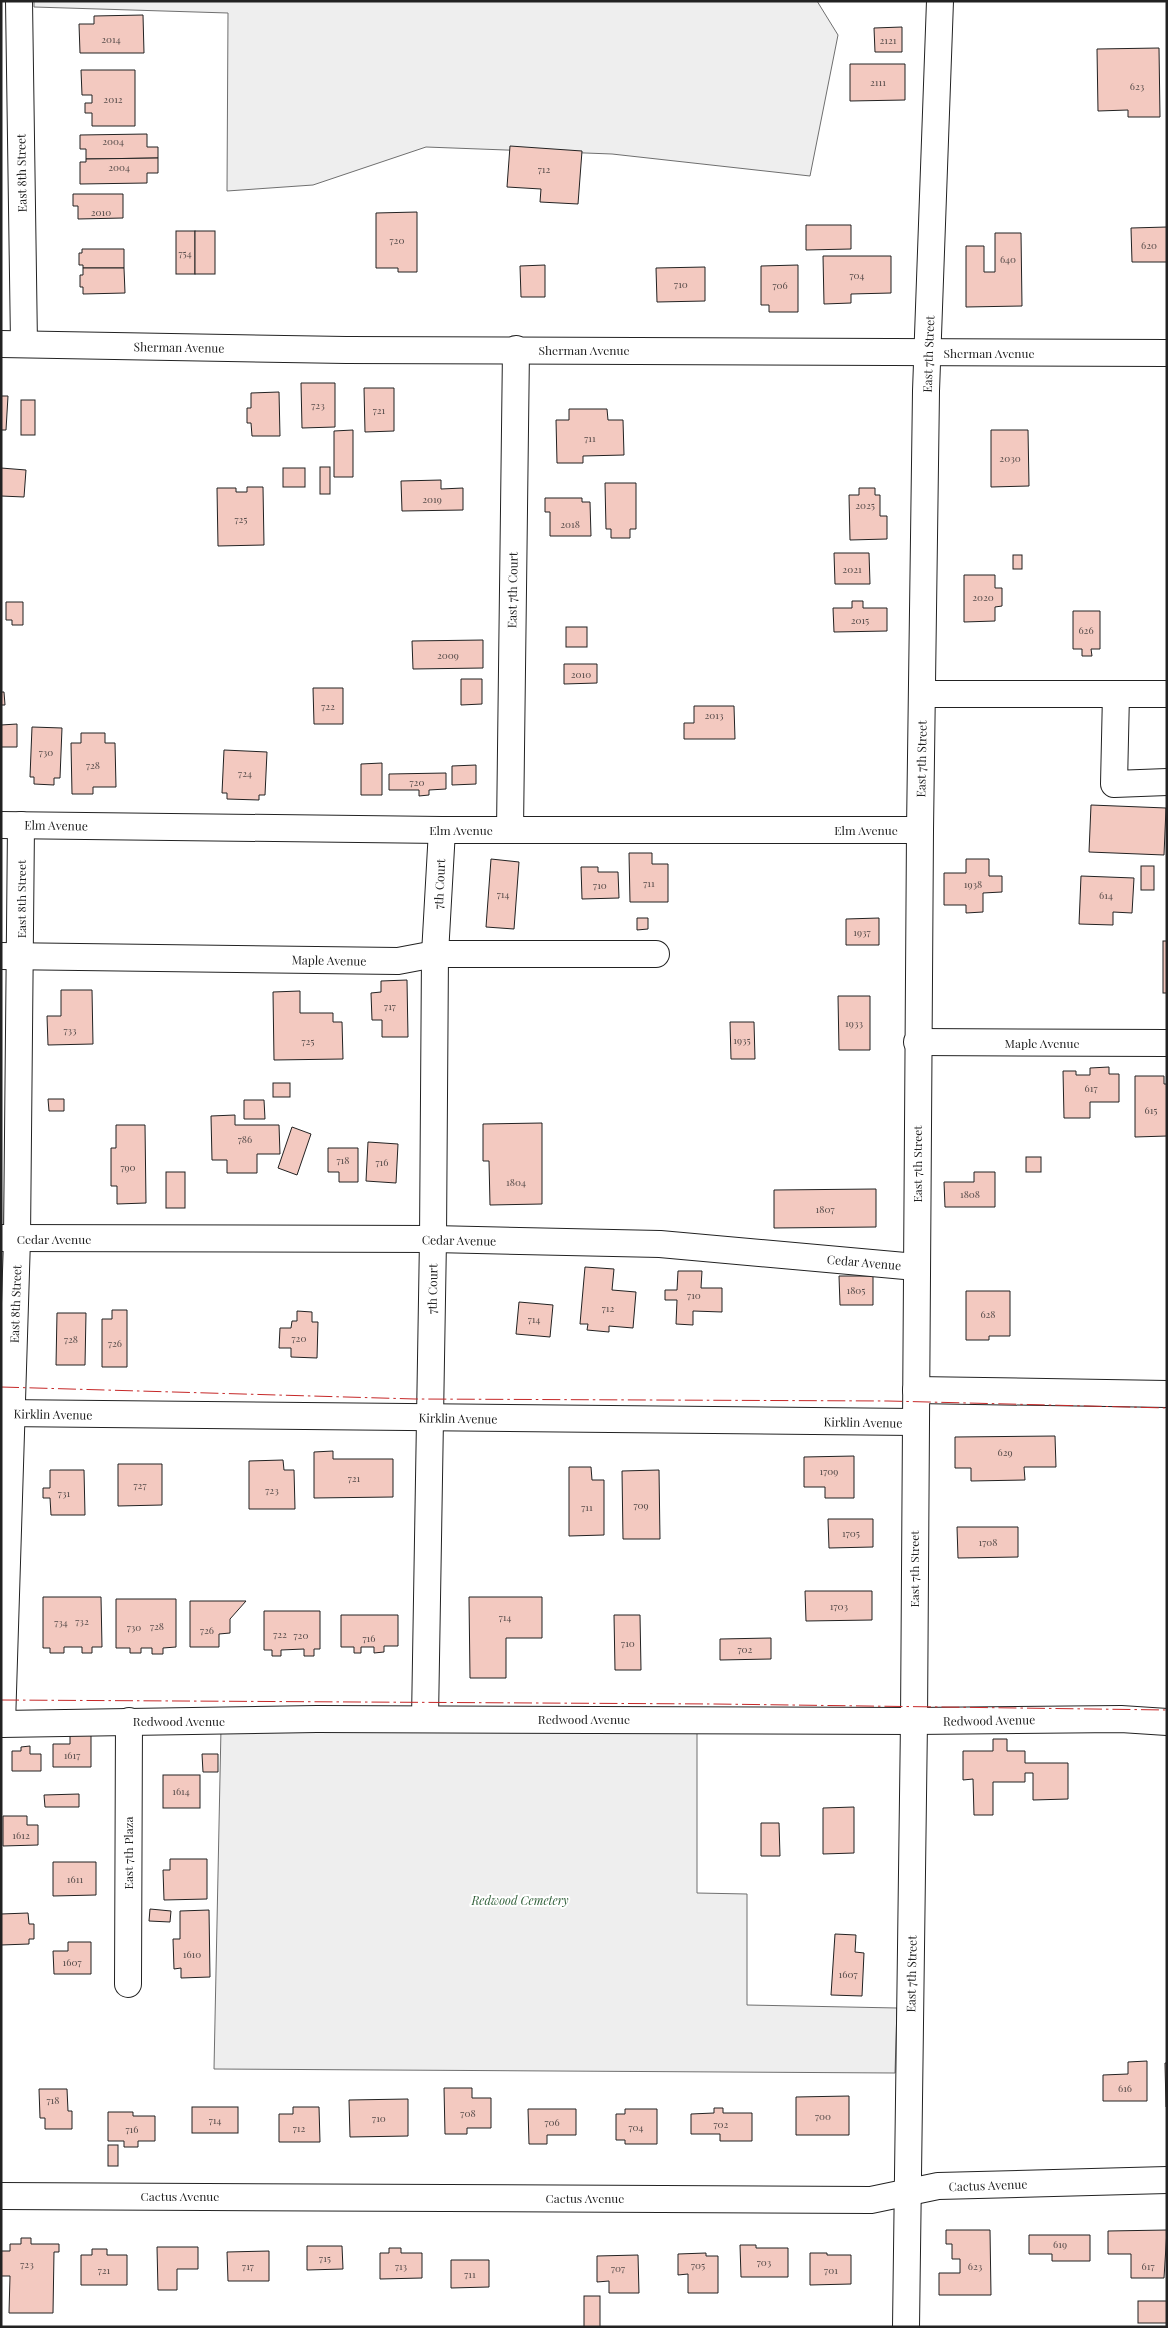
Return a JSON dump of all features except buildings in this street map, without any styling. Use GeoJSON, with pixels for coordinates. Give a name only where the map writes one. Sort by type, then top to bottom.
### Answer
{"type":"FeatureCollection","features":[{"type":"Feature","properties":{"kind":"street","name":"East 8th Street"},"geometry":{"type":"LineString","coordinates":[[12,344],[19,1]]}},
{"type":"Feature","properties":{"kind":"street","name":"East 7th Street"},"geometry":{"type":"LineString","coordinates":[[906,2327],[914,1721],[914,1422],[916,1390],[920,830],[928,352],[940,1]]}},
{"type":"Feature","properties":{"kind":"street","name":"Sherman Avenue"},"geometry":{"type":"LineString","coordinates":[[12,344],[346,350],[516,349],[1167,354]]}},
{"type":"Feature","properties":{"kind":"street","name":"East 7th Court"},"geometry":{"type":"LineString","coordinates":[[510,830],[516,349]]}},
{"type":"Feature","properties":{"kind":"street"},"geometry":{"type":"LineString","coordinates":[[922,694],[1167,694]]}},
{"type":"Feature","properties":{"kind":"street"},"geometry":{"type":"LineString","coordinates":[[1116,694],[1114,784],[1167,782]]}},
{"type":"Feature","properties":{"kind":"street","name":"East 8th Street"},"geometry":{"type":"LineString","coordinates":[[1,1724],[9,1239],[11,825]]}},
{"type":"Feature","properties":{"kind":"street","name":"Elm Avenue"},"geometry":{"type":"LineString","coordinates":[[11,825],[442,830],[920,830]]}},
{"type":"Feature","properties":{"kind":"street","name":"7th Court"},"geometry":{"type":"LineString","coordinates":[[425,1719],[433,1239],[435,954],[442,830]]}},
{"type":"Feature","properties":{"kind":"street","name":"Maple Avenue"},"geometry":{"type":"LineString","coordinates":[[11,956],[398,961],[435,954],[656,954]]}},
{"type":"Feature","properties":{"kind":"street","name":"Maple Avenue"},"geometry":{"type":"LineString","coordinates":[[917,1042],[1167,1043]]}},
{"type":"Feature","properties":{"kind":"street","name":"Cedar Avenue"},"geometry":{"type":"LineString","coordinates":[[9,1239],[433,1239],[660,1244],[916,1267]]}},
{"type":"Feature","properties":{"kind":"street"},"geometry":{"type":"LineString","coordinates":[[916,1390],[1167,1394]]}},
{"type":"Feature","properties":{"kind":"street","name":"Kirklin Avenue"},"geometry":{"type":"LineString","coordinates":[[7,1413],[914,1422]]}},
{"type":"Feature","properties":{"kind":"street","name":"Redwood Avenue"},"geometry":{"type":"LineString","coordinates":[[1,1724],[425,1719],[914,1721],[1121,1719],[1167,1722]]}},
{"type":"Feature","properties":{"kind":"street","name":"East 7th Plaza"},"geometry":{"type":"LineString","coordinates":[[128,1984],[129,1721]]}},
{"type":"Feature","properties":{"kind":"street","name":"Cactus Avenue"},"geometry":{"type":"LineString","coordinates":[[1,2196],[871,2200],[908,2194],[938,2186],[1167,2180]]}},
{"type":"Feature","properties":{"kind":"green space"},"geometry":{"type":"Polygon","coordinates":[[[34,1],[817,1],[838,35],[810,176],[612,154],[426,147],[313,185],[227,191],[228,13],[34,7],[34,1]]]}},
{"type":"Feature","properties":{"kind":"green space","name":"Redwood Cemetery"},"geometry":{"type":"Polygon","coordinates":[[[221,1728],[697,1730],[697,1893],[747,1894],[747,2005],[897,2008],[895,2073],[214,2069],[221,1728]]]}},
{"type":"Feature","properties":{"kind":"power"},"geometry":{"type":"LineString","coordinates":[[1,1387],[415,1399],[888,1401],[1167,1408]]}},
{"type":"Feature","properties":{"kind":"power"},"geometry":{"type":"LineString","coordinates":[[1,1700],[715,1704],[1167,1710]]}}]}
